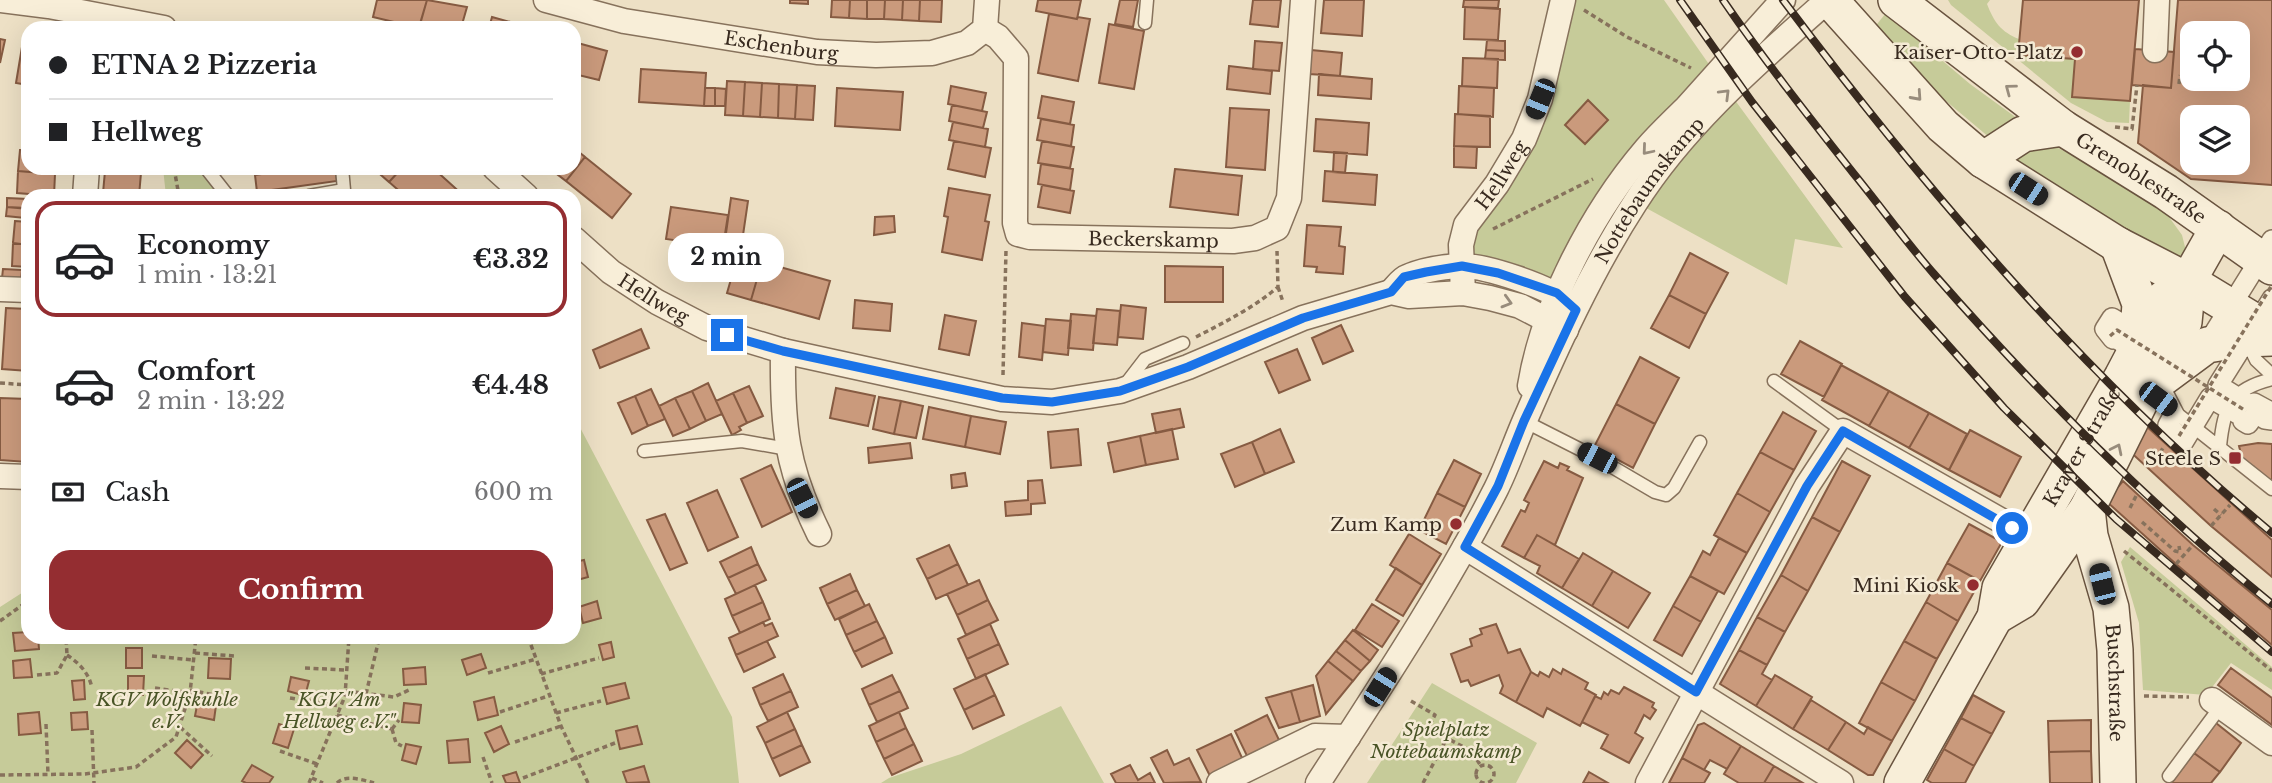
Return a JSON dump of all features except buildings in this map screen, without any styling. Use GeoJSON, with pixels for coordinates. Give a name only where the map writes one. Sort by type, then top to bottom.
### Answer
{"type":"FeatureCollection","features":[{"type":"Feature","properties":{"kind":"main road"},"geometry":{"type":"LineString","coordinates":[[1829,0],[1944,125],[1983,160],[2119,245],[2188,281],[2257,330]]}},
{"type":"Feature","properties":{"kind":"main road","name":"Grenoblestraße"},"geometry":{"type":"LineString","coordinates":[[1896,0],[2063,128],[2166,191],[2272,267]]}},
{"type":"Feature","properties":{"kind":"main road","name":"Grenoblestraße"},"geometry":{"type":"LineString","coordinates":[[1983,160],[2023,134],[2063,128]]}},
{"type":"Feature","properties":{"kind":"main road","name":"Krayer Straße"},"geometry":{"type":"LineString","coordinates":[[2042,557],[2049,506],[2163,299],[2188,281],[2218,228]]}},
{"type":"Feature","properties":{"kind":"main road","name":"Krayer Straße"},"geometry":{"type":"LineString","coordinates":[[1902,783],[1995,617],[2000,588],[2042,557],[2087,509],[2129,364],[2140,304],[2119,245]]}},
{"type":"Feature","properties":{"kind":"main road","name":"Krayer Straße"},"geometry":{"type":"LineString","coordinates":[[2129,364],[2257,330]]}},
{"type":"Feature","properties":{"kind":"main road","name":"Buschstraße"},"geometry":{"type":"LineString","coordinates":[[2087,509],[2090,536],[2111,608],[2115,650],[2118,783]]}},
{"type":"Feature","properties":{"kind":"main road"},"geometry":{"type":"LineString","coordinates":[[2042,557],[2099,572]]}},
{"type":"Feature","properties":{"kind":"street"},"geometry":{"type":"LineString","coordinates":[[0,0],[49,6],[122,21]]}},
{"type":"Feature","properties":{"kind":"street","name":"Eschenburg"},"geometry":{"type":"LineString","coordinates":[[546,0],[624,20],[817,52],[876,55],[932,53],[967,43],[985,29]]}},
{"type":"Feature","properties":{"kind":"street"},"geometry":{"type":"LineString","coordinates":[[987,0],[985,29],[998,37],[1016,58],[1015,223],[1018,234]]}},
{"type":"Feature","properties":{"kind":"street"},"geometry":{"type":"LineString","coordinates":[[1277,228],[1289,198],[1303,0]]}},
{"type":"Feature","properties":{"kind":"street","name":"Nottebaumskamp"},"geometry":{"type":"LineString","coordinates":[[1563,320],[1557,293],[1591,228],[1626,175],[1646,149],[1783,0]]}},
{"type":"Feature","properties":{"kind":"street","name":"Nottebaumskamp"},"geometry":{"type":"LineString","coordinates":[[1318,783],[1436,597],[1498,486],[1524,421],[1537,347],[1563,320],[1635,202],[1664,163],[1720,98],[1829,0]]}},
{"type":"Feature","properties":{"kind":"street","name":"Grenoblestraße"},"geometry":{"type":"LineString","coordinates":[[1931,0],[1935,13],[1958,48]]}},
{"type":"Feature","properties":{"kind":"street"},"geometry":{"type":"LineString","coordinates":[[2149,43],[2157,0]]}},
{"type":"Feature","properties":{"kind":"street","name":"Hellweg"},"geometry":{"type":"LineString","coordinates":[[1463,293],[1462,256],[1466,225],[1497,184],[1524,139],[1540,99],[1563,2]]}},
{"type":"Feature","properties":{"kind":"street"},"geometry":{"type":"LineString","coordinates":[[503,175],[518,189]]}},
{"type":"Feature","properties":{"kind":"street","name":"Beckerskamp"},"geometry":{"type":"LineString","coordinates":[[1018,234],[1030,237],[1233,241],[1255,237],[1277,228]]}},
{"type":"Feature","properties":{"kind":"street"},"geometry":{"type":"LineString","coordinates":[[2272,240],[2195,363],[2184,363],[2112,318],[2105,329],[2129,364],[2144,356],[2174,414],[2168,425],[2172,441],[2184,441],[2210,398],[2243,417],[2243,421],[2248,424],[2256,413],[2272,421]]}},
{"type":"Feature","properties":{"kind":"street","name":"Hellweg"},"geometry":{"type":"LineString","coordinates":[[581,245],[611,272],[657,302],[707,328],[783,351],[1002,398],[1052,402],[1120,391],[1188,367],[1303,318],[1391,292],[1409,296],[1463,293],[1520,306],[1563,320]]}},
{"type":"Feature","properties":{"kind":"street","name":"Hellweg"},"geometry":{"type":"LineString","coordinates":[[1391,292],[1404,277],[1462,256],[1498,273],[1557,293]]}},
{"type":"Feature","properties":{"kind":"street"},"geometry":{"type":"LineString","coordinates":[[0,289],[21,290]]}},
{"type":"Feature","properties":{"kind":"street"},"geometry":{"type":"LineString","coordinates":[[2272,299],[2218,385],[2250,405],[2254,404],[2272,412]]}},
{"type":"Feature","properties":{"kind":"street"},"geometry":{"type":"LineString","coordinates":[[783,351],[782,403],[788,449],[802,498],[819,534]]}},
{"type":"Feature","properties":{"kind":"street"},"geometry":{"type":"LineString","coordinates":[[1648,783],[1807,486],[1843,431],[2042,557]]}},
{"type":"Feature","properties":{"kind":"street"},"geometry":{"type":"LineString","coordinates":[[0,475],[21,476]]}},
{"type":"Feature","properties":{"kind":"street"},"geometry":{"type":"LineString","coordinates":[[1465,547],[1841,783]]}},
{"type":"Feature","properties":{"kind":"street"},"geometry":{"type":"LineString","coordinates":[[2216,703],[2272,743]]}},
{"type":"Feature","properties":{"kind":"street"},"geometry":{"type":"LineString","coordinates":[[1219,783],[1315,736],[1348,737]]}},
{"type":"Feature","properties":{"kind":"lane"},"geometry":{"type":"LineString","coordinates":[[1145,23],[1147,0]]}},
{"type":"Feature","properties":{"kind":"lane"},"geometry":{"type":"LineString","coordinates":[[212,175],[222,189]]}},
{"type":"Feature","properties":{"kind":"lane"},"geometry":{"type":"LineString","coordinates":[[2220,446],[2223,417],[2234,396],[2272,377],[2256,360],[2257,330]]}},
{"type":"Feature","properties":{"kind":"lane"},"geometry":{"type":"LineString","coordinates":[[1120,391],[1145,359],[1183,343]]}},
{"type":"Feature","properties":{"kind":"lane"},"geometry":{"type":"LineString","coordinates":[[2129,364],[2272,489]]}},
{"type":"Feature","properties":{"kind":"lane"},"geometry":{"type":"LineString","coordinates":[[1774,381],[1843,431]]}},
{"type":"Feature","properties":{"kind":"lane"},"geometry":{"type":"LineString","coordinates":[[1524,421],[1597,458],[1655,492],[1666,495],[1674,488],[1700,442]]}},
{"type":"Feature","properties":{"kind":"lane"},"geometry":{"type":"LineString","coordinates":[[644,451],[742,440],[788,449]]}},
{"type":"Feature","properties":{"kind":"lane"},"geometry":{"type":"LineString","coordinates":[[2168,776],[2216,703]]}},
{"type":"Feature","properties":{"kind":"path"},"geometry":{"type":"LineString","coordinates":[[1563,2],[1584,10],[1628,37],[1682,62],[1710,82]]}},
{"type":"Feature","properties":{"kind":"path"},"geometry":{"type":"LineString","coordinates":[[2179,84],[2180,75]]}},
{"type":"Feature","properties":{"kind":"path"},"geometry":{"type":"LineString","coordinates":[[2106,126],[2132,129],[2137,85]]}},
{"type":"Feature","properties":{"kind":"path"},"geometry":{"type":"LineString","coordinates":[[1462,256],[1595,178],[1626,175]]}},
{"type":"Feature","properties":{"kind":"path"},"geometry":{"type":"LineString","coordinates":[[1183,343],[1227,322],[1278,287],[1277,228]]}},
{"type":"Feature","properties":{"kind":"path"},"geometry":{"type":"LineString","coordinates":[[1002,398],[1005,251],[1018,234]]}},
{"type":"Feature","properties":{"kind":"path"},"geometry":{"type":"LineString","coordinates":[[2156,460],[2208,387],[2272,285]]}},
{"type":"Feature","properties":{"kind":"path"},"geometry":{"type":"LineString","coordinates":[[2129,364],[2117,330],[2246,411]]}},
{"type":"Feature","properties":{"kind":"path"},"geometry":{"type":"LineString","coordinates":[[0,383],[21,384]]}},
{"type":"Feature","properties":{"kind":"path"},"geometry":{"type":"LineString","coordinates":[[2130,508],[2137,494]]}},
{"type":"Feature","properties":{"kind":"path"},"geometry":{"type":"LineString","coordinates":[[2211,526],[2230,505]]}},
{"type":"Feature","properties":{"kind":"path"},"geometry":{"type":"LineString","coordinates":[[2214,509],[2221,515]]}},
{"type":"Feature","properties":{"kind":"path"},"geometry":{"type":"LineString","coordinates":[[2142,522],[2182,554]]}},
{"type":"Feature","properties":{"kind":"path"},"geometry":{"type":"LineString","coordinates":[[2176,564],[2182,554],[2193,545]]}},
{"type":"Feature","properties":{"kind":"path"},"geometry":{"type":"LineString","coordinates":[[2179,546],[2182,554]]}},
{"type":"Feature","properties":{"kind":"path"},"geometry":{"type":"LineString","coordinates":[[2099,572],[2118,547],[2272,671]]}},
{"type":"Feature","properties":{"kind":"path"},"geometry":{"type":"LineString","coordinates":[[0,621],[21,606]]}},
{"type":"Feature","properties":{"kind":"path"},"geometry":{"type":"LineString","coordinates":[[37,675],[57,673],[67,655],[66,644]]}},
{"type":"Feature","properties":{"kind":"path"},"geometry":{"type":"LineString","coordinates":[[0,775],[94,773],[136,767],[176,737],[190,691],[195,644]]}},
{"type":"Feature","properties":{"kind":"path"},"geometry":{"type":"LineString","coordinates":[[309,783],[345,691],[348,644]]}},
{"type":"Feature","properties":{"kind":"path"},"geometry":{"type":"LineString","coordinates":[[366,694],[379,644]]}},
{"type":"Feature","properties":{"kind":"path"},"geometry":{"type":"LineString","coordinates":[[531,644],[555,713],[587,783]]}},
{"type":"Feature","properties":{"kind":"path"},"geometry":{"type":"LineString","coordinates":[[194,653],[235,656]]}},
{"type":"Feature","properties":{"kind":"path"},"geometry":{"type":"LineString","coordinates":[[67,655],[80,664],[91,679],[92,688]]}},
{"type":"Feature","properties":{"kind":"path"},"geometry":{"type":"LineString","coordinates":[[152,656],[194,660]]}},
{"type":"Feature","properties":{"kind":"path"},"geometry":{"type":"LineString","coordinates":[[541,674],[599,658]]}},
{"type":"Feature","properties":{"kind":"path"},"geometry":{"type":"LineString","coordinates":[[488,673],[536,659]]}},
{"type":"Feature","properties":{"kind":"path"},"geometry":{"type":"LineString","coordinates":[[305,668],[346,670]]}},
{"type":"Feature","properties":{"kind":"path"},"geometry":{"type":"LineString","coordinates":[[155,688],[229,698]]}},
{"type":"Feature","properties":{"kind":"path"},"geometry":{"type":"LineString","coordinates":[[345,691],[394,696],[409,690]]}},
{"type":"Feature","properties":{"kind":"path"},"geometry":{"type":"LineString","coordinates":[[500,712],[549,696]]}},
{"type":"Feature","properties":{"kind":"path"},"geometry":{"type":"LineString","coordinates":[[2136,696],[2216,703]]}},
{"type":"Feature","properties":{"kind":"path"},"geometry":{"type":"LineString","coordinates":[[290,698],[340,706]]}},
{"type":"Feature","properties":{"kind":"path"},"geometry":{"type":"LineString","coordinates":[[555,713],[601,701]]}},
{"type":"Feature","properties":{"kind":"path"},"geometry":{"type":"LineString","coordinates":[[1411,701],[1435,715],[1428,728],[1475,753],[1481,766]]}},
{"type":"Feature","properties":{"kind":"path"},"geometry":{"type":"LineString","coordinates":[[337,715],[392,729]]}},
{"type":"Feature","properties":{"kind":"path"},"geometry":{"type":"LineString","coordinates":[[392,729],[399,720]]}},
{"type":"Feature","properties":{"kind":"path"},"geometry":{"type":"LineString","coordinates":[[46,724],[48,775]]}},
{"type":"Feature","properties":{"kind":"path"},"geometry":{"type":"LineString","coordinates":[[179,726],[212,756]]}},
{"type":"Feature","properties":{"kind":"path"},"geometry":{"type":"LineString","coordinates":[[514,742],[561,726]]}},
{"type":"Feature","properties":{"kind":"path"},"geometry":{"type":"LineString","coordinates":[[392,729],[396,743],[402,746]]}},
{"type":"Feature","properties":{"kind":"path"},"geometry":{"type":"LineString","coordinates":[[92,730],[94,783]]}},
{"type":"Feature","properties":{"kind":"path"},"geometry":{"type":"LineString","coordinates":[[1423,783],[1447,738]]}},
{"type":"Feature","properties":{"kind":"path"},"geometry":{"type":"LineString","coordinates":[[523,778],[615,743]]}},
{"type":"Feature","properties":{"kind":"path"},"geometry":{"type":"LineString","coordinates":[[280,751],[317,764]]}},
{"type":"Feature","properties":{"kind":"path"},"geometry":{"type":"LineString","coordinates":[[483,757],[492,783]]}},
{"type":"Feature","properties":{"kind":"path"},"geometry":{"type":"LineString","coordinates":[[1481,766],[1489,766],[1493,770],[1492,779],[1488,783],[1479,781],[1476,776],[1481,766]]}},
{"type":"Feature","properties":{"kind":"path"},"geometry":{"type":"LineString","coordinates":[[39,775],[39,783]]}},
{"type":"Feature","properties":{"kind":"path"},"geometry":{"type":"LineString","coordinates":[[312,778],[323,783]]}},
{"type":"Feature","properties":{"kind":"path"},"geometry":{"type":"LineString","coordinates":[[337,783],[341,779],[352,779],[374,783]]}},
{"type":"Feature","properties":{"kind":"green space"},"geometry":{"type":"Polygon","coordinates":[[[1566,0],[1664,0],[1713,70],[1576,307],[1464,265],[1462,246],[1499,185],[1566,0]]]}},
{"type":"Feature","properties":{"kind":"green space"},"geometry":{"type":"Polygon","coordinates":[[[1948,0],[1990,0],[1987,4],[1995,21],[2007,33],[2019,39],[2018,55],[2075,59],[2072,96],[2130,101],[2129,123],[2107,122],[2071,103],[1948,0]]]}},
{"type":"Feature","properties":{"kind":"green space"},"geometry":{"type":"Polygon","coordinates":[[[1886,13],[1970,84],[2058,148],[2122,180],[2161,206],[2182,235],[2186,251],[2173,262],[2028,170],[1908,69],[1873,29],[1886,13]]]}},
{"type":"Feature","properties":{"kind":"green space"},"geometry":{"type":"Polygon","coordinates":[[[1729,92],[1843,248],[1795,239],[1787,285],[1637,203],[1729,92]]]}},
{"type":"Feature","properties":{"kind":"green space"},"geometry":{"type":"Polygon","coordinates":[[[164,175],[208,175],[222,189],[165,189],[164,175]]]}},
{"type":"Feature","properties":{"kind":"green space"},"geometry":{"type":"Polygon","coordinates":[[[581,429],[732,717],[739,783],[0,783],[0,607],[21,594],[21,644],[581,644],[581,429]]]}},
{"type":"Feature","properties":{"kind":"green space"},"geometry":{"type":"Polygon","coordinates":[[[2130,547],[2272,667],[2272,690],[2231,663],[2206,695],[2143,690],[2139,623],[2121,562],[2130,547]]]}},
{"type":"Feature","properties":{"kind":"green space","name":"Spielplatz Nottebaumskamp"},"geometry":{"type":"Polygon","coordinates":[[[1432,683],[1537,743],[1516,783],[1367,783],[1432,683]]]}},
{"type":"Feature","properties":{"kind":"green space"},"geometry":{"type":"Polygon","coordinates":[[[1061,706],[1104,783],[881,783],[961,754],[1061,706]]]}},
{"type":"Feature","properties":{"kind":"railway"},"geometry":{"type":"LineString","coordinates":[[1680,0],[1752,102],[1905,297],[2004,408],[2116,519],[2272,652]]}},
{"type":"Feature","properties":{"kind":"railway"},"geometry":{"type":"LineString","coordinates":[[1723,0],[1787,88],[1904,237],[1973,318],[2054,404],[2138,487],[2272,604]]}},
{"type":"Feature","properties":{"kind":"railway"},"geometry":{"type":"LineString","coordinates":[[1783,0],[1894,143],[2012,281],[2138,411],[2204,474],[2272,533]]}},
{"type":"Feature","properties":{"kind":"place","name":"Kaiser-Otto-Platz"},"geometry":{"type":"Point","coordinates":[2077,52]}},
{"type":"Feature","properties":{"kind":"place","name":"Steele S"},"geometry":{"type":"Point","coordinates":[2235,458]}},
{"type":"Feature","properties":{"kind":"place","name":"Zum Kamp"},"geometry":{"type":"Point","coordinates":[1456,524]}},
{"type":"Feature","properties":{"kind":"place","name":"Mini Kiosk"},"geometry":{"type":"Point","coordinates":[1973,585]}},
{"type":"Feature","properties":{"kind":"route"},"geometry":{"type":"LineString","coordinates":[[727,335],[783,351],[1002,398],[1052,402],[1120,391],[1188,367],[1303,318],[1391,292],[1404,277],[1426,272],[1462,266],[1498,273],[1557,293],[1576,310],[1524,421],[1498,486],[1465,547],[1696,692],[1807,486],[1843,431],[2012,528]]}},
{"type":"Feature","properties":{"kind":"park label","name":"KGV Wolfskuhle e.V."},"geometry":{"type":"Point","coordinates":[167,710]}},
{"type":"Feature","properties":{"kind":"park label","name":"KGV \"Am Hellweg e.V.\""},"geometry":{"type":"Point","coordinates":[339,710]}}]}
